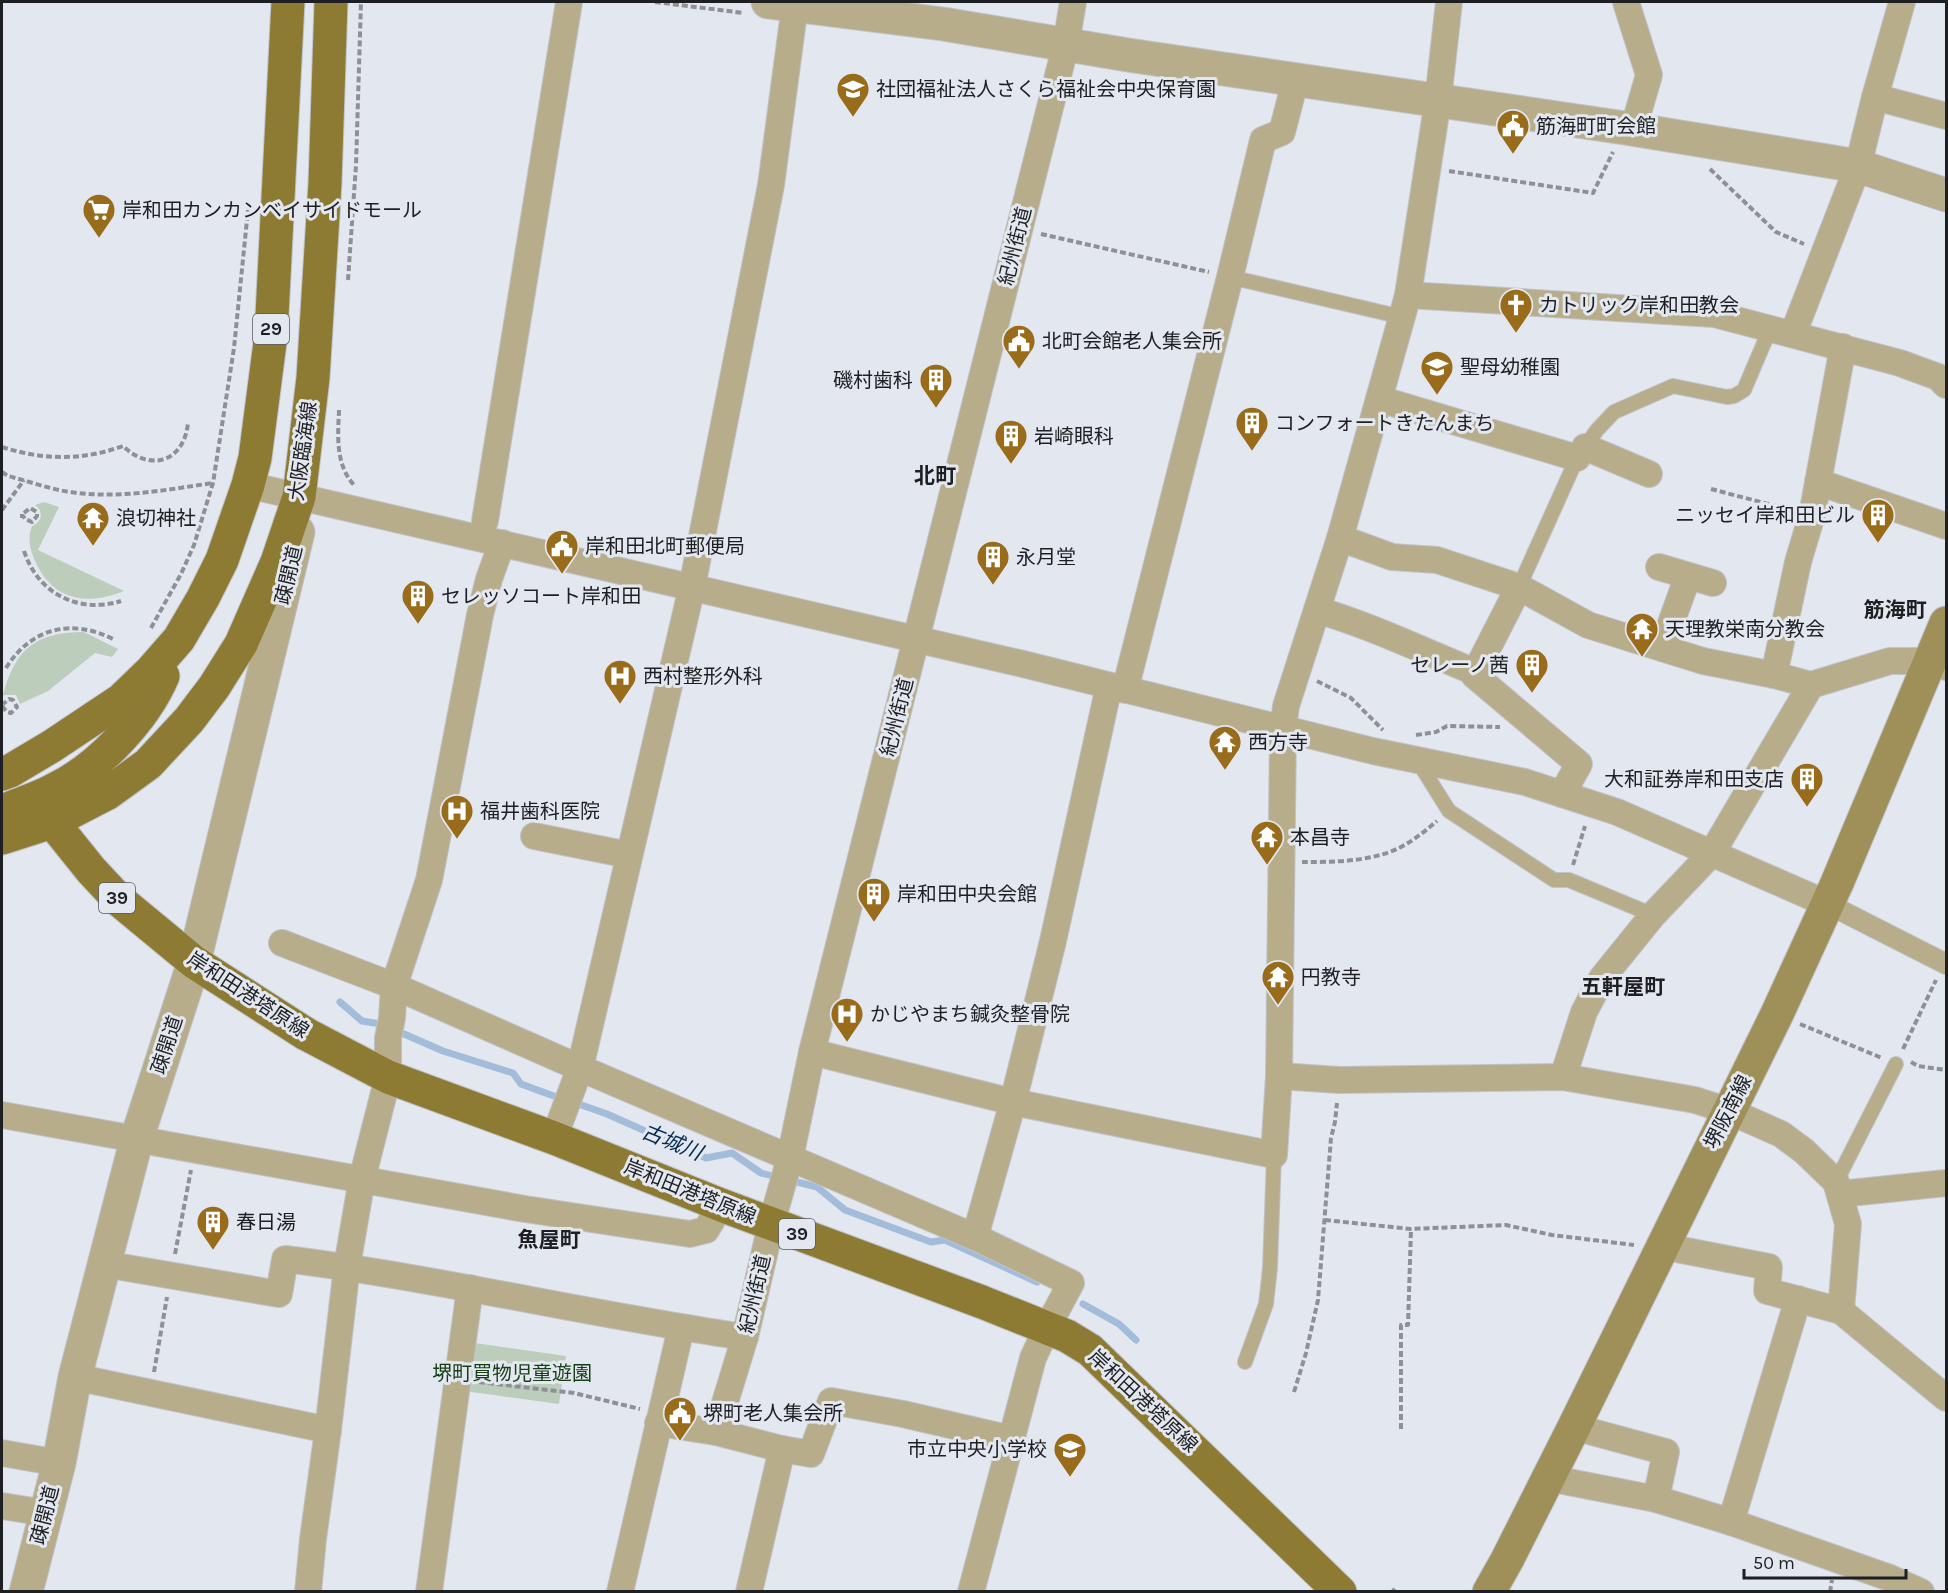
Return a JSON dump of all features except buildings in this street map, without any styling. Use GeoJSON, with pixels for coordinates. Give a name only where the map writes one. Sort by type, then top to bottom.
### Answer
{"type":"FeatureCollection","features":[{"type":"Feature","properties":{"kind":"main road","name":"29"},"geometry":{"type":"LineString","coordinates":[[2,774],[52,746],[121,700],[164,634],[204,598],[222,560],[255,458],[271,335],[288,2]]}},
{"type":"Feature","properties":{"kind":"main road","name":"大阪臨海線"},"geometry":{"type":"LineString","coordinates":[[2,838],[43,810],[108,793],[148,764],[189,720],[241,645],[277,562],[299,497],[313,378],[325,183],[330,2]]}},
{"type":"Feature","properties":{"kind":"main road","name":"堺阪南線"},"geometry":{"type":"LineString","coordinates":[[1489,1592],[1574,1427],[1777,1014],[1939,664],[1947,623]]}},
{"type":"Feature","properties":{"kind":"main road"},"geometry":{"type":"LineString","coordinates":[[2,811],[43,810],[59,788],[95,764],[134,723],[159,686],[164,634]]}},
{"type":"Feature","properties":{"kind":"main road","name":"岸和田港塔原線"},"geometry":{"type":"LineString","coordinates":[[43,810],[91,870],[119,900],[194,962],[306,1034],[388,1077],[568,1101],[720,1205],[1047,1328],[1090,1350],[1165,1420],[1340,1592]]}},
{"type":"Feature","properties":{"kind":"street"},"geometry":{"type":"LineString","coordinates":[[485,521],[569,2]]}},
{"type":"Feature","properties":{"kind":"street","name":"紀州街道"},"geometry":{"type":"LineString","coordinates":[[716,1432],[745,1337],[771,1224],[786,1172],[812,1052],[1066,44],[1073,2]]}},
{"type":"Feature","properties":{"kind":"street"},"geometry":{"type":"LineString","coordinates":[[812,1052],[1012,1102],[1274,1155],[1279,1076],[1280,862],[1283,729],[1286,706],[1340,538],[1405,306],[1438,100],[1449,2]]}},
{"type":"Feature","properties":{"kind":"street"},"geometry":{"type":"LineString","coordinates":[[1626,2],[1649,75],[1629,129]]}},
{"type":"Feature","properties":{"kind":"street"},"geometry":{"type":"LineString","coordinates":[[1782,331],[1824,252],[1858,166],[1902,2]]}},
{"type":"Feature","properties":{"kind":"street"},"geometry":{"type":"LineString","coordinates":[[568,1101],[692,587],[771,185],[771,7],[872,8],[943,24],[1066,44],[1711,142],[1858,166],[1947,195]]}},
{"type":"Feature","properties":{"kind":"street"},"geometry":{"type":"LineString","coordinates":[[975,1237],[1012,1102],[1117,688],[1230,277],[1263,140],[1282,132],[1296,78]]}},
{"type":"Feature","properties":{"kind":"street"},"geometry":{"type":"LineString","coordinates":[[1875,97],[1947,116]]}},
{"type":"Feature","properties":{"kind":"street"},"geometry":{"type":"LineString","coordinates":[[1405,306],[1714,314],[1900,363],[1938,377],[1947,385]]}},
{"type":"Feature","properties":{"kind":"street"},"geometry":{"type":"LineString","coordinates":[[1774,675],[1798,562],[1812,515],[1843,347]]}},
{"type":"Feature","properties":{"kind":"street"},"geometry":{"type":"LineString","coordinates":[[1379,399],[1581,452],[1649,474]]}},
{"type":"Feature","properties":{"kind":"street"},"geometry":{"type":"LineString","coordinates":[[1818,482],[1947,526]]}},
{"type":"Feature","properties":{"kind":"street"},"geometry":{"type":"LineString","coordinates":[[248,485],[916,639],[1283,729],[1387,744],[1417,760],[1526,782],[1608,809],[1712,853],[1828,904],[1945,964]]}},
{"type":"Feature","properties":{"kind":"street","name":"疎開道"},"geometry":{"type":"LineString","coordinates":[[26,1592],[59,1463],[75,1377],[137,1138],[194,962],[298,538],[299,497]]}},
{"type":"Feature","properties":{"kind":"street"},"geometry":{"type":"LineString","coordinates":[[1340,538],[1392,557],[1437,560],[1519,587],[1588,625],[1703,661],[1811,685],[1890,661],[1939,664]]}},
{"type":"Feature","properties":{"kind":"street"},"geometry":{"type":"LineString","coordinates":[[308,1592],[347,1266],[362,1179],[388,1077],[394,986],[429,880],[480,615],[489,579],[502,543]]}},
{"type":"Feature","properties":{"kind":"street"},"geometry":{"type":"LineString","coordinates":[[1659,567],[1713,583]]}},
{"type":"Feature","properties":{"kind":"street"},"geometry":{"type":"LineString","coordinates":[[1662,648],[1688,576]]}},
{"type":"Feature","properties":{"kind":"street"},"geometry":{"type":"LineString","coordinates":[[1519,587],[1473,675],[1579,764],[1562,794]]}},
{"type":"Feature","properties":{"kind":"street"},"geometry":{"type":"LineString","coordinates":[[1317,610],[1360,622],[1415,648],[1475,672]]}},
{"type":"Feature","properties":{"kind":"street"},"geometry":{"type":"LineString","coordinates":[[1563,1077],[1584,1012],[1602,978],[1653,915],[1712,853],[1811,685]]}},
{"type":"Feature","properties":{"kind":"street"},"geometry":{"type":"LineString","coordinates":[[534,836],[629,855]]}},
{"type":"Feature","properties":{"kind":"street"},"geometry":{"type":"LineString","coordinates":[[282,943],[394,986],[568,1101],[975,1237],[1071,1283],[1033,1358],[971,1592]]}},
{"type":"Feature","properties":{"kind":"street"},"geometry":{"type":"LineString","coordinates":[[1279,1076],[1339,1080],[1563,1077],[1695,1100],[1729,1111],[1781,1134],[1804,1151],[1838,1188],[1848,1224],[1840,1311]]}},
{"type":"Feature","properties":{"kind":"street"},"geometry":{"type":"LineString","coordinates":[[2,1115],[525,1209],[690,1234],[706,1230],[720,1205]]}},
{"type":"Feature","properties":{"kind":"street"},"geometry":{"type":"LineString","coordinates":[[1838,1188],[1947,1183]]}},
{"type":"Feature","properties":{"kind":"street"},"geometry":{"type":"LineString","coordinates":[[1661,1246],[1769,1267],[1767,1291],[1840,1311],[1947,1398]]}},
{"type":"Feature","properties":{"kind":"street"},"geometry":{"type":"LineString","coordinates":[[104,1264],[279,1294],[285,1258],[347,1266],[681,1328],[745,1337]]}},
{"type":"Feature","properties":{"kind":"street"},"geometry":{"type":"LineString","coordinates":[[429,1592],[470,1288]]}},
{"type":"Feature","properties":{"kind":"street"},"geometry":{"type":"LineString","coordinates":[[1731,1522],[1798,1299]]}},
{"type":"Feature","properties":{"kind":"street"},"geometry":{"type":"LineString","coordinates":[[620,1592],[681,1328]]}},
{"type":"Feature","properties":{"kind":"street"},"geometry":{"type":"LineString","coordinates":[[75,1377],[328,1430]]}},
{"type":"Feature","properties":{"kind":"street"},"geometry":{"type":"LineString","coordinates":[[659,1418],[782,1449],[811,1454],[831,1401],[903,1414],[1011,1439]]}},
{"type":"Feature","properties":{"kind":"street"},"geometry":{"type":"LineString","coordinates":[[1574,1427],[1666,1452],[1656,1499]]}},
{"type":"Feature","properties":{"kind":"street"},"geometry":{"type":"LineString","coordinates":[[749,1592],[782,1449]]}},
{"type":"Feature","properties":{"kind":"street"},"geometry":{"type":"LineString","coordinates":[[2,1453],[59,1463]]}},
{"type":"Feature","properties":{"kind":"street"},"geometry":{"type":"LineString","coordinates":[[1548,1478],[1656,1499],[1731,1522],[1890,1578],[1921,1592]]}},
{"type":"Feature","properties":{"kind":"street"},"geometry":{"type":"LineString","coordinates":[[2,1506],[46,1513]]}},
{"type":"Feature","properties":{"kind":"lane"},"geometry":{"type":"LineString","coordinates":[[1230,277],[1405,306]]}},
{"type":"Feature","properties":{"kind":"lane"},"geometry":{"type":"LineString","coordinates":[[1519,587],[1581,452],[1614,412],[1674,386],[1727,397],[1734,396],[1744,390],[1782,331]]}},
{"type":"Feature","properties":{"kind":"lane"},"geometry":{"type":"LineString","coordinates":[[1417,760],[1449,811],[1554,880],[1569,880],[1653,915]]}},
{"type":"Feature","properties":{"kind":"lane"},"geometry":{"type":"LineString","coordinates":[[1838,1188],[1898,1060]]}},
{"type":"Feature","properties":{"kind":"lane"},"geometry":{"type":"LineString","coordinates":[[1245,1362],[1266,1304],[1270,1268],[1274,1155]]}},
{"type":"Feature","properties":{"kind":"path"},"geometry":{"type":"LineString","coordinates":[[655,2],[771,7]]}},
{"type":"Feature","properties":{"kind":"path"},"geometry":{"type":"LineString","coordinates":[[1428,167],[1593,193],[1629,129]]}},
{"type":"Feature","properties":{"kind":"path"},"geometry":{"type":"LineString","coordinates":[[1711,142],[1706,165],[1776,232],[1824,252]]}},
{"type":"Feature","properties":{"kind":"path"},"geometry":{"type":"LineString","coordinates":[[164,634],[181,574],[205,514],[213,483],[234,348],[248,210]]}},
{"type":"Feature","properties":{"kind":"path"},"geometry":{"type":"LineString","coordinates":[[1020,229],[1230,277]]}},
{"type":"Feature","properties":{"kind":"path"},"geometry":{"type":"LineString","coordinates":[[2,447],[26,455],[80,458],[123,446],[133,455],[145,461],[159,461],[171,456],[181,448],[187,436],[188,422]]}},
{"type":"Feature","properties":{"kind":"path"},"geometry":{"type":"LineString","coordinates":[[338,441],[339,458],[345,473],[359,490]]}},
{"type":"Feature","properties":{"kind":"path"},"geometry":{"type":"LineString","coordinates":[[2,472],[70,492],[103,494],[142,495],[213,483]]}},
{"type":"Feature","properties":{"kind":"path"},"geometry":{"type":"LineString","coordinates":[[2,510],[24,480]]}},
{"type":"Feature","properties":{"kind":"path"},"geometry":{"type":"LineString","coordinates":[[1711,489],[1812,515]]}},
{"type":"Feature","properties":{"kind":"path"},"geometry":{"type":"LineString","coordinates":[[24,552],[31,569],[43,584],[66,600],[93,606],[121,601]]}},
{"type":"Feature","properties":{"kind":"path"},"geometry":{"type":"LineString","coordinates":[[6,668],[16,652],[31,640],[58,629],[86,629],[113,639]]}},
{"type":"Feature","properties":{"kind":"path"},"geometry":{"type":"LineString","coordinates":[[1298,671],[1351,698],[1383,729],[1387,744],[1395,739],[1436,732],[1447,726],[1503,727],[1521,715]]}},
{"type":"Feature","properties":{"kind":"path"},"geometry":{"type":"LineString","coordinates":[[1569,880],[1588,815],[1608,809]]}},
{"type":"Feature","properties":{"kind":"path"},"geometry":{"type":"LineString","coordinates":[[1280,862],[1337,862],[1397,849],[1419,836],[1449,811]]}},
{"type":"Feature","properties":{"kind":"path"},"geometry":{"type":"LineString","coordinates":[[1898,1060],[1945,964]]}},
{"type":"Feature","properties":{"kind":"path"},"geometry":{"type":"LineString","coordinates":[[1777,1014],[1898,1060],[1918,1066],[1947,1070]]}},
{"type":"Feature","properties":{"kind":"path"},"geometry":{"type":"LineString","coordinates":[[1293,1392],[1306,1353],[1318,1300],[1331,1138],[1339,1080]]}},
{"type":"Feature","properties":{"kind":"path"},"geometry":{"type":"LineString","coordinates":[[150,1392],[195,1149]]}},
{"type":"Feature","properties":{"kind":"path"},"geometry":{"type":"LineString","coordinates":[[1325,1220],[1411,1229],[1506,1225],[1552,1235],[1661,1246]]}},
{"type":"Feature","properties":{"kind":"path"},"geometry":{"type":"LineString","coordinates":[[1401,1429],[1401,1325],[1408,1325],[1411,1229]]}},
{"type":"Feature","properties":{"kind":"path"},"geometry":{"type":"LineString","coordinates":[[458,1380],[574,1393],[659,1418]]}},
{"type":"Feature","properties":{"kind":"green space"},"geometry":{"type":"Polygon","coordinates":[[[44,502],[59,507],[38,550],[124,591],[110,596],[84,599],[72,597],[51,585],[35,561],[30,544],[32,526],[41,516],[40,510],[35,505],[44,502]]]}},
{"type":"Feature","properties":{"kind":"green space"},"geometry":{"type":"Polygon","coordinates":[[[84,632],[118,649],[112,657],[95,653],[48,691],[20,704],[16,695],[3,695],[14,666],[30,646],[53,635],[84,632]]]}},
{"type":"Feature","properties":{"kind":"green space","name":"堺町買物児童遊園"},"geometry":{"type":"Polygon","coordinates":[[[467,1342],[566,1356],[559,1404],[457,1390],[467,1342]]]}},
{"type":"Feature","properties":{"kind":"waterway","name":"古城川"},"geometry":{"type":"LineString","coordinates":[[340,1002],[362,1021],[381,1024],[443,1051],[513,1073],[521,1084],[562,1099]]}},
{"type":"Feature","properties":{"kind":"waterway","name":"古城川"},"geometry":{"type":"LineString","coordinates":[[573,1102],[607,1114],[706,1158],[732,1153],[761,1173],[817,1187],[845,1210],[931,1242],[945,1240],[1037,1282]]}},
{"type":"Feature","properties":{"kind":"waterway","name":"古城川"},"geometry":{"type":"LineString","coordinates":[[1083,1304],[1119,1324],[1136,1340]]}},
{"type":"Feature","properties":{"kind":"place","name":"社団福祉法人さくら福祉会中央保育園"},"geometry":{"type":"Point","coordinates":[853,118]}},
{"type":"Feature","properties":{"kind":"place","name":"筋海町町会館"},"geometry":{"type":"Point","coordinates":[1513,155]}},
{"type":"Feature","properties":{"kind":"place","name":"岸和田カンカンベイサイドモール"},"geometry":{"type":"Point","coordinates":[99,239]}},
{"type":"Feature","properties":{"kind":"place","name":"カトリック岸和田教会"},"geometry":{"type":"Point","coordinates":[1516,334]}},
{"type":"Feature","properties":{"kind":"place","name":"北町会館老人集会所"},"geometry":{"type":"Point","coordinates":[1019,370]}},
{"type":"Feature","properties":{"kind":"place","name":"聖母幼稚園"},"geometry":{"type":"Point","coordinates":[1437,396]}},
{"type":"Feature","properties":{"kind":"place","name":"磯村歯科"},"geometry":{"type":"Point","coordinates":[936,409]}},
{"type":"Feature","properties":{"kind":"place","name":"コンフォートきたんまち"},"geometry":{"type":"Point","coordinates":[1252,452]}},
{"type":"Feature","properties":{"kind":"place","name":"岩崎眼科"},"geometry":{"type":"Point","coordinates":[1011,465]}},
{"type":"Feature","properties":{"kind":"place","name":"ニッセイ岸和田ビル"},"geometry":{"type":"Point","coordinates":[1878,544]}},
{"type":"Feature","properties":{"kind":"place","name":"浪切神社"},"geometry":{"type":"Point","coordinates":[93,547]}},
{"type":"Feature","properties":{"kind":"place","name":"岸和田北町郵便局"},"geometry":{"type":"Point","coordinates":[562,575]}},
{"type":"Feature","properties":{"kind":"place","name":"永月堂"},"geometry":{"type":"Point","coordinates":[993,586]}},
{"type":"Feature","properties":{"kind":"place","name":"セレッソコート岸和田"},"geometry":{"type":"Point","coordinates":[418,625]}},
{"type":"Feature","properties":{"kind":"place","name":"天理教栄南分教会"},"geometry":{"type":"Point","coordinates":[1642,658]}},
{"type":"Feature","properties":{"kind":"place","name":"セレーノ茜"},"geometry":{"type":"Point","coordinates":[1532,694]}},
{"type":"Feature","properties":{"kind":"place","name":"西村整形外科"},"geometry":{"type":"Point","coordinates":[620,705]}},
{"type":"Feature","properties":{"kind":"place","name":"西方寺"},"geometry":{"type":"Point","coordinates":[1225,771]}},
{"type":"Feature","properties":{"kind":"place","name":"大和証券岸和田支店"},"geometry":{"type":"Point","coordinates":[1807,808]}},
{"type":"Feature","properties":{"kind":"place","name":"福井歯科医院"},"geometry":{"type":"Point","coordinates":[457,840]}},
{"type":"Feature","properties":{"kind":"place","name":"本昌寺"},"geometry":{"type":"Point","coordinates":[1267,866]}},
{"type":"Feature","properties":{"kind":"place","name":"岸和田中央会館"},"geometry":{"type":"Point","coordinates":[874,923]}},
{"type":"Feature","properties":{"kind":"place","name":"円教寺"},"geometry":{"type":"Point","coordinates":[1278,1006]}},
{"type":"Feature","properties":{"kind":"place","name":"かじやまち鍼灸整骨院"},"geometry":{"type":"Point","coordinates":[847,1043]}},
{"type":"Feature","properties":{"kind":"place","name":"春日湯"},"geometry":{"type":"Point","coordinates":[213,1251]}},
{"type":"Feature","properties":{"kind":"place","name":"堺町老人集会所"},"geometry":{"type":"Point","coordinates":[680,1442]}},
{"type":"Feature","properties":{"kind":"place","name":"市立中央小学校"},"geometry":{"type":"Point","coordinates":[1070,1478]}},
{"type":"Feature","properties":{"kind":"district","name":"北町"},"geometry":{"type":"Point","coordinates":[935,476]}},
{"type":"Feature","properties":{"kind":"district","name":"筋海町"},"geometry":{"type":"Point","coordinates":[1895,610]}},
{"type":"Feature","properties":{"kind":"district","name":"五軒屋町"},"geometry":{"type":"Point","coordinates":[1623,987]}},
{"type":"Feature","properties":{"kind":"district","name":"魚屋町"},"geometry":{"type":"Point","coordinates":[549,1240]}}]}
